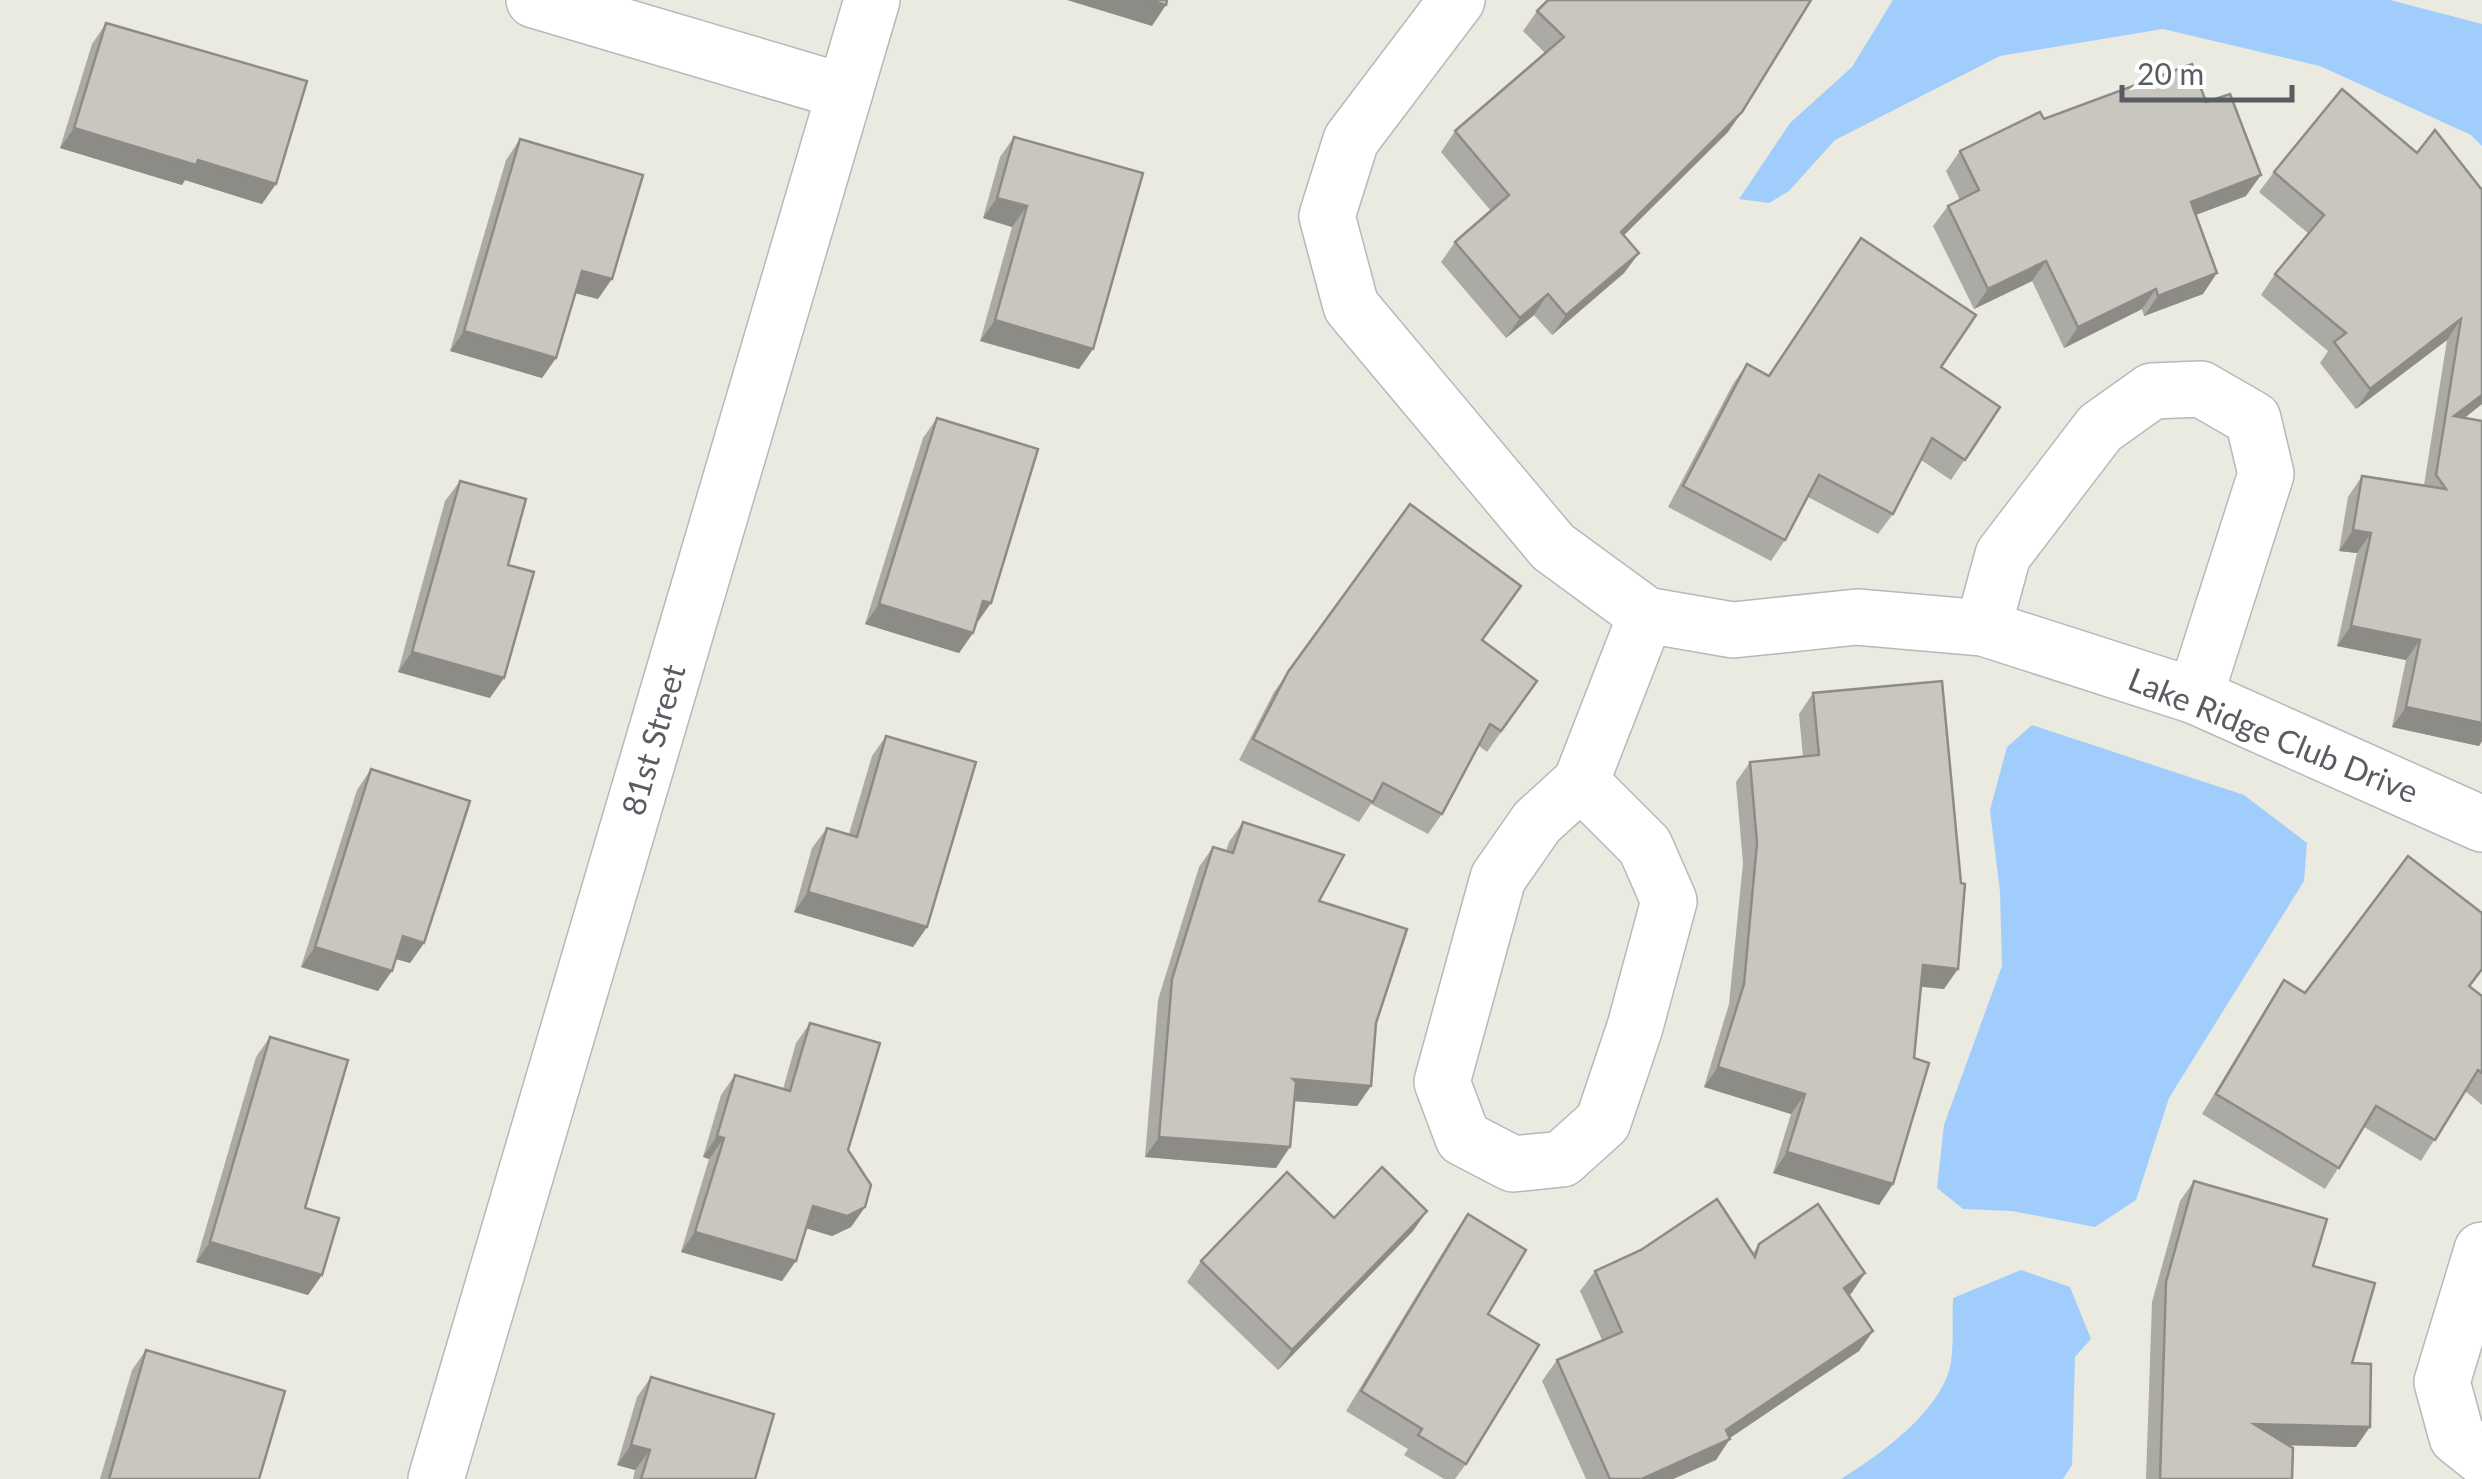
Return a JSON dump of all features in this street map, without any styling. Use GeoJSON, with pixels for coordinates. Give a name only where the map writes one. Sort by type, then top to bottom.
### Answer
{"type":"FeatureCollection","features":[{"type":"Feature","properties":{"kind":"street"},"geometry":{"type":"LineString","coordinates":[[534,0],[845,92]]}},
{"type":"Feature","properties":{"kind":"street","name":"81st Street"},"geometry":{"type":"LineString","coordinates":[[436,1479],[872,0]]}},
{"type":"Feature","properties":{"kind":"street","name":"Lake Ridge Club Drive"},"geometry":{"type":"LineString","coordinates":[[1457,0],[1350,140],[1327,216],[1350,306],[1553,547],[1646,615],[1734,630],[1857,617],[1983,628],[2195,696],[2482,824]]}},
{"type":"Feature","properties":{"kind":"street"},"geometry":{"type":"LineString","coordinates":[[1983,628],[2004,556],[2100,428],[2152,391],[2200,389],[2253,418],[2266,474],[2195,696]]}},
{"type":"Feature","properties":{"kind":"street"},"geometry":{"type":"LineString","coordinates":[[1581,782],[1645,846],[1669,902],[1604,1122],[1562,1159],[1513,1164],[1463,1138],[1442,1082],[1498,878],[1537,822],[1581,782],[1646,615]]}},
{"type":"Feature","properties":{"kind":"street"},"geometry":{"type":"LineString","coordinates":[[2482,1250],[2442,1382],[2457,1437],[2482,1457]]}},
{"type":"Feature","properties":{"kind":"water"},"geometry":{"type":"Polygon","coordinates":[[[1893,0],[2390,0],[2482,24],[2482,146],[2471,135],[2320,66],[2163,29],[2000,56],[1835,140],[1789,191],[1769,203],[1739,199],[1790,123],[1852,67],[1893,0]]]}},
{"type":"Feature","properties":{"kind":"water"},"geometry":{"type":"Polygon","coordinates":[[[2032,725],[2244,795],[2307,843],[2304,881],[2169,1098],[2136,1200],[2095,1227],[2012,1211],[1963,1209],[1937,1188],[1944,1125],[2002,966],[2000,892],[1990,810],[2007,747],[2032,725]]]}},
{"type":"Feature","properties":{"kind":"water"},"geometry":{"type":"Polygon","coordinates":[[[2021,1270],[2070,1287],[2091,1339],[2075,1357],[2072,1465],[2063,1479],[1841,1479],[1891,1444],[1936,1397],[1951,1362],[1953,1298],[2021,1270]]]}},
{"type":"Feature","properties":{"kind":"building"},"geometry":{"type":"Polygon","coordinates":[[[1548,0],[1811,0],[1742,112],[1621,232],[1639,253],[1566,315],[1548,294],[1520,318],[1455,242],[1509,195],[1455,131],[1564,37],[1537,11],[1548,0]]]}},
{"type":"Feature","properties":{"kind":"building"},"geometry":{"type":"Polygon","coordinates":[[[106,23],[307,81],[276,184],[198,160],[196,165],[74,128],[106,23]]]}},
{"type":"Feature","properties":{"kind":"building"},"geometry":{"type":"Polygon","coordinates":[[[2192,64],[2206,102],[2230,94],[2261,175],[2191,202],[2217,273],[2158,296],[2156,289],[2078,327],[2046,261],[1988,289],[1948,206],[1979,190],[1960,151],[2040,112],[2044,119],[2192,64]]]}},
{"type":"Feature","properties":{"kind":"building"},"geometry":{"type":"Polygon","coordinates":[[[2342,89],[2417,153],[2435,130],[2482,190],[2482,395],[2454,416],[2482,421],[2482,723],[2406,707],[2420,640],[2351,626],[2371,533],[2353,530],[2362,476],[2446,489],[2436,475],[2461,319],[2370,389],[2334,342],[2346,333],[2275,274],[2324,215],[2274,172],[2342,89]]]}},
{"type":"Feature","properties":{"kind":"building"},"geometry":{"type":"Polygon","coordinates":[[[1014,137],[1143,173],[1093,349],[995,320],[1027,206],[997,198],[1014,137]]]}},
{"type":"Feature","properties":{"kind":"building"},"geometry":{"type":"Polygon","coordinates":[[[520,139],[643,175],[612,279],[582,271],[556,358],[464,331],[520,139]]]}},
{"type":"Feature","properties":{"kind":"building"},"geometry":{"type":"Polygon","coordinates":[[[1861,238],[1976,315],[1941,367],[2000,407],[1965,460],[1932,438],[1893,514],[1819,475],[1785,540],[1683,486],[1747,364],[1769,376],[1861,238]]]}},
{"type":"Feature","properties":{"kind":"building"},"geometry":{"type":"Polygon","coordinates":[[[937,418],[1038,449],[991,603],[983,601],[973,633],[879,604],[937,418]]]}},
{"type":"Feature","properties":{"kind":"building"},"geometry":{"type":"Polygon","coordinates":[[[460,481],[526,499],[508,565],[534,572],[504,678],[412,652],[460,481]]]}},
{"type":"Feature","properties":{"kind":"building"},"geometry":{"type":"Polygon","coordinates":[[[1410,504],[1521,586],[1482,640],[1537,681],[1501,731],[1490,724],[1442,814],[1383,783],[1373,802],[1253,739],[1288,672],[1410,504]]]}},
{"type":"Feature","properties":{"kind":"building"},"geometry":{"type":"Polygon","coordinates":[[[1942,681],[1961,883],[1965,884],[1958,969],[1923,965],[1914,1058],[1929,1063],[1893,1184],[1787,1152],[1805,1094],[1718,1067],[1744,984],[1757,843],[1750,762],[1819,755],[1813,693],[1942,681]]]}},
{"type":"Feature","properties":{"kind":"building"},"geometry":{"type":"Polygon","coordinates":[[[886,736],[976,762],[927,927],[808,892],[827,828],[857,837],[886,736]]]}},
{"type":"Feature","properties":{"kind":"building"},"geometry":{"type":"Polygon","coordinates":[[[371,769],[470,801],[424,943],[403,936],[392,971],[315,947],[371,769]]]}},
{"type":"Feature","properties":{"kind":"building"},"geometry":{"type":"Polygon","coordinates":[[[1243,822],[1344,855],[1319,901],[1407,929],[1376,1023],[1371,1086],[1293,1079],[1296,1082],[1290,1147],[1159,1137],[1172,979],[1213,847],[1233,853],[1243,822]]]}},
{"type":"Feature","properties":{"kind":"building"},"geometry":{"type":"Polygon","coordinates":[[[2408,856],[2482,913],[2482,969],[2469,986],[2482,996],[2482,1073],[2478,1070],[2435,1140],[2376,1106],[2339,1168],[2216,1094],[2284,980],[2305,993],[2408,856]]]}},
{"type":"Feature","properties":{"kind":"building"},"geometry":{"type":"Polygon","coordinates":[[[810,1023],[880,1043],[848,1150],[871,1185],[865,1207],[847,1216],[813,1206],[796,1261],[695,1232],[724,1138],[717,1136],[735,1075],[790,1091],[810,1023]]]}},
{"type":"Feature","properties":{"kind":"building"},"geometry":{"type":"Polygon","coordinates":[[[270,1037],[348,1060],[305,1208],[339,1218],[322,1275],[210,1242],[270,1037]]]}},
{"type":"Feature","properties":{"kind":"building"},"geometry":{"type":"Polygon","coordinates":[[[1382,1167],[1427,1211],[1292,1350],[1201,1261],[1287,1172],[1334,1218],[1382,1167]]]}},
{"type":"Feature","properties":{"kind":"building"},"geometry":{"type":"Polygon","coordinates":[[[2194,1181],[2327,1219],[2313,1266],[2375,1283],[2352,1363],[2371,1364],[2370,1427],[2254,1424],[2293,1448],[2292,1479],[2160,1479],[2166,1282],[2194,1181]]]}},
{"type":"Feature","properties":{"kind":"building"},"geometry":{"type":"Polygon","coordinates":[[[1717,1199],[1755,1257],[1759,1244],[1818,1204],[1865,1273],[1844,1288],[1873,1331],[1726,1430],[1730,1439],[1642,1479],[1610,1479],[1557,1360],[1622,1332],[1595,1271],[1641,1250],[1717,1199]]]}},
{"type":"Feature","properties":{"kind":"building"},"geometry":{"type":"Polygon","coordinates":[[[1468,1214],[1526,1250],[1488,1314],[1539,1345],[1466,1464],[1418,1435],[1422,1429],[1361,1391],[1468,1214]]]}},
{"type":"Feature","properties":{"kind":"building"},"geometry":{"type":"Polygon","coordinates":[[[146,1350],[285,1391],[259,1479],[109,1479],[146,1350]]]}},
{"type":"Feature","properties":{"kind":"building"},"geometry":{"type":"Polygon","coordinates":[[[651,1377],[774,1414],[755,1479],[641,1479],[650,1450],[631,1445],[651,1377]]]}}]}
